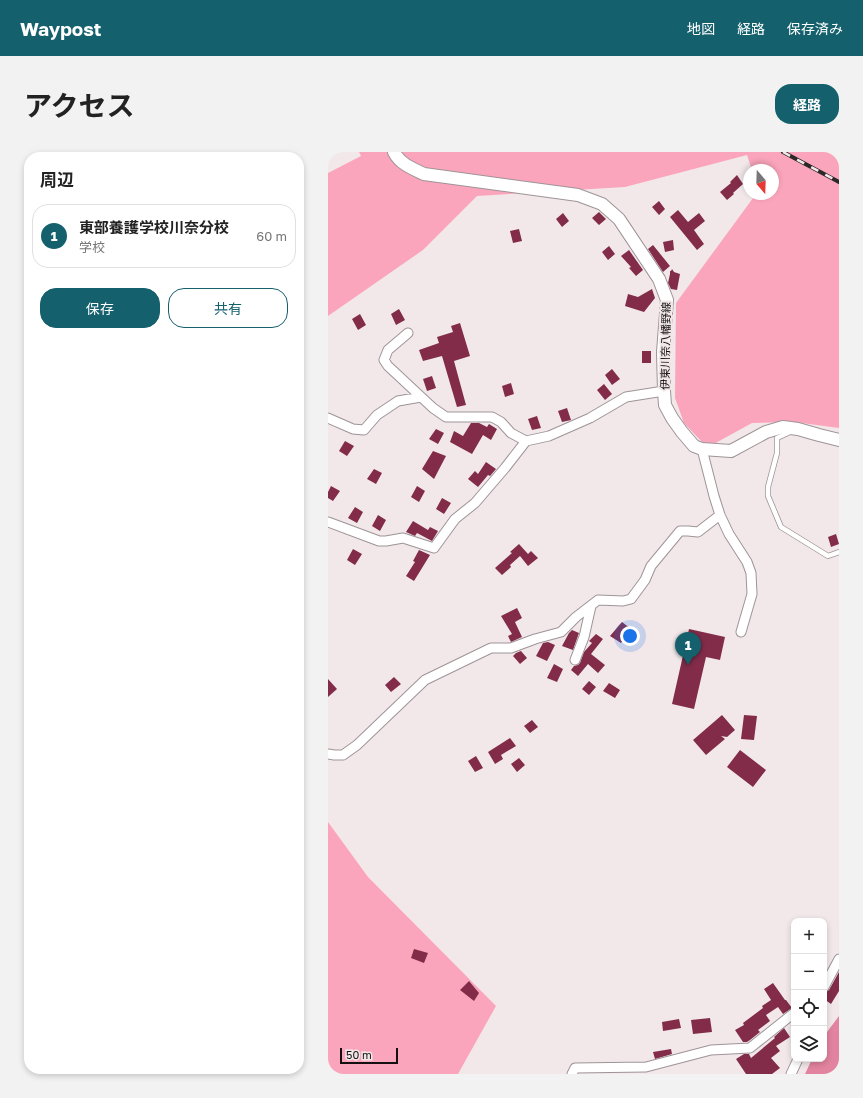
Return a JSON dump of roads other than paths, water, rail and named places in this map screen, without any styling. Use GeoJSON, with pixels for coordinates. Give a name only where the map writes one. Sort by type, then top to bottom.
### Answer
{"type":"FeatureCollection","features":[{"type":"Feature","properties":{"kind":"main road","name":"伊東川奈八幡野線"},"geometry":{"type":"LineString","coordinates":[[394,152],[396,156],[410,168],[424,174],[578,195],[602,204],[619,219],[659,279],[667,300],[663,352],[665,405],[682,432],[694,446],[702,449]]}},
{"type":"Feature","properties":{"kind":"main road"},"geometry":{"type":"LineString","coordinates":[[702,449],[731,451],[766,432],[783,426],[839,440]]}},
{"type":"Feature","properties":{"kind":"street"},"geometry":{"type":"LineString","coordinates":[[408,333],[388,350],[384,360],[388,366],[433,408],[446,417],[492,417],[501,422],[511,433],[526,441]]}},
{"type":"Feature","properties":{"kind":"street"},"geometry":{"type":"LineString","coordinates":[[328,522],[379,541],[403,538],[434,548],[455,518],[475,502],[505,468],[526,441],[548,436],[590,418],[626,396],[664,391]]}},
{"type":"Feature","properties":{"kind":"street"},"geometry":{"type":"LineString","coordinates":[[328,429],[332,420],[353,429],[364,430],[377,415],[398,401],[421,397]]}},
{"type":"Feature","properties":{"kind":"street"},"geometry":{"type":"LineString","coordinates":[[702,449],[720,515],[729,534],[747,562],[752,573],[752,594],[741,632]]}},
{"type":"Feature","properties":{"kind":"street"},"geometry":{"type":"LineString","coordinates":[[328,754],[343,755],[356,745],[425,680],[491,648],[511,648],[535,639],[561,632],[576,617],[598,600],[623,601],[631,599],[645,580],[650,566],[680,531],[688,530],[698,532],[720,515]]}},
{"type":"Feature","properties":{"kind":"street"},"geometry":{"type":"LineString","coordinates":[[575,660],[584,637],[591,606]]}},
{"type":"Feature","properties":{"kind":"street"},"geometry":{"type":"LineString","coordinates":[[827,981],[839,959]]}},
{"type":"Feature","properties":{"kind":"street"},"geometry":{"type":"LineString","coordinates":[[572,1074],[575,1068],[646,1067],[711,1050],[750,1048],[791,1016]]}},
{"type":"Feature","properties":{"kind":"street"},"geometry":{"type":"LineString","coordinates":[[791,1074],[797,1062]]}},
{"type":"Feature","properties":{"kind":"lane"},"geometry":{"type":"LineString","coordinates":[[798,429],[777,438],[777,453],[768,487],[768,496],[781,527],[828,556],[839,552]]}},
{"type":"Feature","properties":{"kind":"railway"},"geometry":{"type":"LineString","coordinates":[[783,152],[839,182]]}},
{"type":"Feature","properties":{"kind":"place","name":"東部養護学校川奈分校"},"geometry":{"type":"Point","coordinates":[688,665]}}]}
